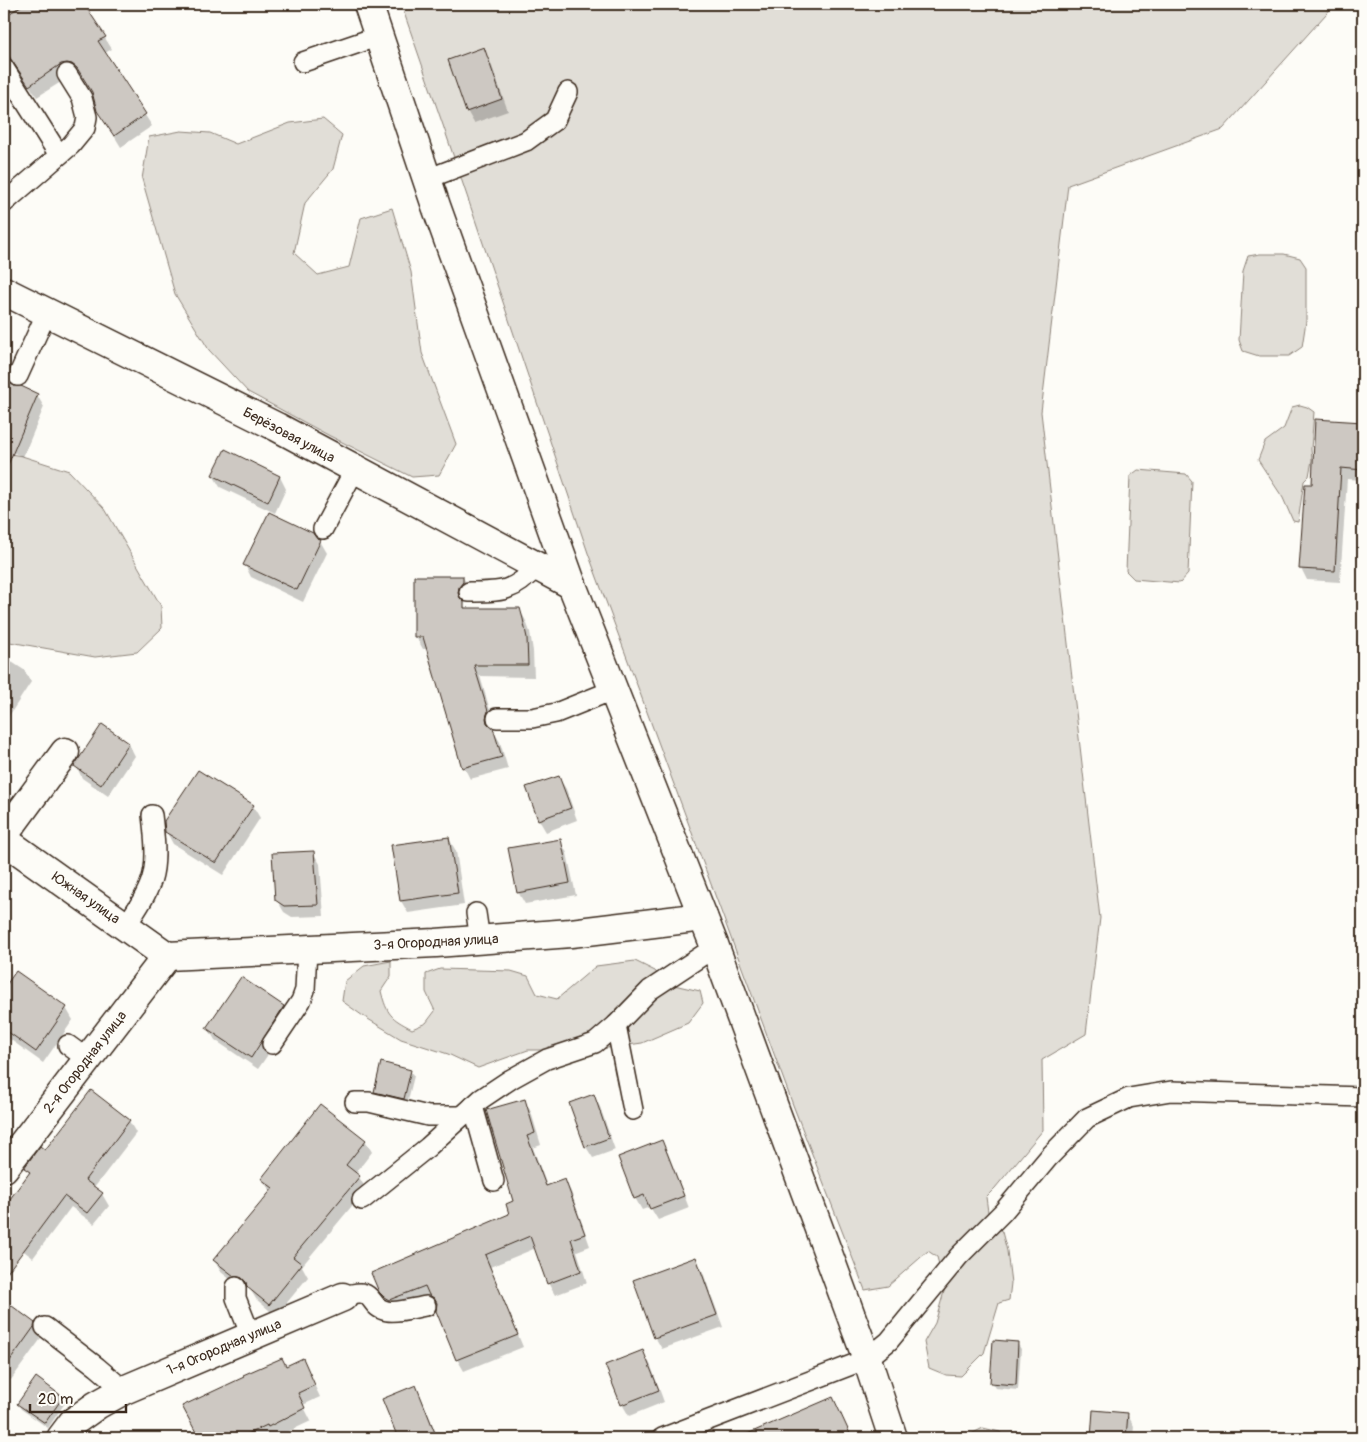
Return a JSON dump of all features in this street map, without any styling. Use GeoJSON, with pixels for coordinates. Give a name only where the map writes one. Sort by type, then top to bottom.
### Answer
{"type":"FeatureCollection","features":[{"type":"Feature","properties":{"kind":"street"},"geometry":{"type":"LineString","coordinates":[[368,4],[427,179],[572,585],[715,947],[867,1359],[892,1437]]}},
{"type":"Feature","properties":{"kind":"street","name":"Берёзовая улица"},"geometry":{"type":"LineString","coordinates":[[4,291],[268,423],[572,585]]}},
{"type":"Feature","properties":{"kind":"street"},"geometry":{"type":"LineString","coordinates":[[4,835],[65,752]]}},
{"type":"Feature","properties":{"kind":"street","name":"Южная улица"},"geometry":{"type":"LineString","coordinates":[[4,840],[167,956]]}},
{"type":"Feature","properties":{"kind":"street","name":"3-я Огородная улица"},"geometry":{"type":"LineString","coordinates":[[167,956],[480,940],[571,933],[703,917]]}},
{"type":"Feature","properties":{"kind":"street","name":"2-я Огородная улица"},"geometry":{"type":"LineString","coordinates":[[4,1168],[78,1052],[167,956]]}},
{"type":"Feature","properties":{"kind":"street","name":"1-я Огородная улица"},"geometry":{"type":"LineString","coordinates":[[61,1438],[73,1422],[97,1405],[124,1390],[343,1297]]}},
{"type":"Feature","properties":{"kind":"lane"},"geometry":{"type":"LineString","coordinates":[[303,62],[379,36]]}},
{"type":"Feature","properties":{"kind":"lane"},"geometry":{"type":"LineString","coordinates":[[4,68],[59,155]]}},
{"type":"Feature","properties":{"kind":"lane"},"geometry":{"type":"LineString","coordinates":[[4,203],[71,145],[85,128],[87,116],[82,98],[67,74]]}},
{"type":"Feature","properties":{"kind":"lane"},"geometry":{"type":"LineString","coordinates":[[427,179],[526,141],[556,120],[568,92]]}},
{"type":"Feature","properties":{"kind":"lane"},"geometry":{"type":"LineString","coordinates":[[18,376],[47,312]]}},
{"type":"Feature","properties":{"kind":"lane"},"geometry":{"type":"LineString","coordinates":[[323,529],[355,469]]}},
{"type":"Feature","properties":{"kind":"lane"},"geometry":{"type":"LineString","coordinates":[[468,592],[494,592],[509,589],[525,580],[537,566]]}},
{"type":"Feature","properties":{"kind":"lane"},"geometry":{"type":"LineString","coordinates":[[497,718],[532,718],[556,713],[613,690]]}},
{"type":"Feature","properties":{"kind":"lane"},"geometry":{"type":"LineString","coordinates":[[126,926],[144,898],[154,874],[152,815]]}},
{"type":"Feature","properties":{"kind":"lane"},"geometry":{"type":"LineString","coordinates":[[476,913],[480,940]]}},
{"type":"Feature","properties":{"kind":"lane"},"geometry":{"type":"LineString","coordinates":[[362,1200],[481,1099],[511,1079],[547,1059],[595,1043],[616,1025],[650,990],[715,947]]}},
{"type":"Feature","properties":{"kind":"lane"},"geometry":{"type":"LineString","coordinates":[[272,1044],[301,1000],[305,990],[306,949]]}},
{"type":"Feature","properties":{"kind":"lane"},"geometry":{"type":"LineString","coordinates":[[616,1025],[632,1110]]}},
{"type":"Feature","properties":{"kind":"lane"},"geometry":{"type":"LineString","coordinates":[[662,1438],[867,1359],[889,1341],[959,1256],[1003,1212],[1049,1157],[1087,1118],[1129,1098],[1170,1091],[1363,1097]]}},
{"type":"Feature","properties":{"kind":"lane"},"geometry":{"type":"LineString","coordinates":[[355,1102],[369,1102],[428,1116],[468,1111]]}},
{"type":"Feature","properties":{"kind":"lane"},"geometry":{"type":"LineString","coordinates":[[468,1111],[494,1181]]}},
{"type":"Feature","properties":{"kind":"lane"},"geometry":{"type":"LineString","coordinates":[[236,1287],[236,1298],[251,1336]]}},
{"type":"Feature","properties":{"kind":"lane"},"geometry":{"type":"LineString","coordinates":[[343,1297],[353,1293],[365,1293],[382,1309],[388,1311],[426,1306]]}},
{"type":"Feature","properties":{"kind":"lane"},"geometry":{"type":"LineString","coordinates":[[45,1327],[124,1390]]}},
{"type":"Feature","properties":{"kind":"shaded area"},"geometry":{"type":"Polygon","coordinates":[[[401,4],[1335,4],[1223,129],[1068,185],[1041,412],[1100,918],[1086,1034],[1042,1060],[1043,1130],[986,1197],[988,1212],[1002,1232],[1007,1251],[1011,1283],[1009,1300],[999,1303],[984,1353],[961,1376],[946,1375],[929,1368],[924,1342],[935,1323],[945,1288],[937,1257],[928,1251],[888,1286],[865,1290],[793,1105],[588,553],[401,4]]]}},
{"type":"Feature","properties":{"kind":"shaded area"},"geometry":{"type":"Polygon","coordinates":[[[323,119],[342,135],[333,169],[305,203],[294,253],[318,275],[349,267],[361,218],[392,208],[411,272],[422,353],[456,444],[439,475],[412,477],[248,392],[209,350],[175,294],[142,179],[149,137],[181,131],[210,133],[236,144],[290,123],[323,119]]]}},
{"type":"Feature","properties":{"kind":"shaded area"},"geometry":{"type":"Polygon","coordinates":[[[1284,254],[1300,258],[1306,267],[1306,321],[1302,347],[1289,356],[1259,356],[1243,351],[1239,340],[1243,271],[1248,256],[1284,254]]]}},
{"type":"Feature","properties":{"kind":"shaded area"},"geometry":{"type":"Polygon","coordinates":[[[1300,405],[1314,412],[1312,460],[1309,476],[1304,481],[1298,522],[1293,521],[1283,498],[1258,460],[1265,442],[1284,428],[1292,407],[1300,405]]]}},
{"type":"Feature","properties":{"kind":"shaded area"},"geometry":{"type":"Polygon","coordinates":[[[4,453],[22,456],[69,471],[105,509],[161,606],[162,628],[137,652],[95,657],[4,641],[4,453]]]}},
{"type":"Feature","properties":{"kind":"shaded area"},"geometry":{"type":"Polygon","coordinates":[[[1138,470],[1186,474],[1192,481],[1188,574],[1180,583],[1134,579],[1126,571],[1130,476],[1138,470]]]}},
{"type":"Feature","properties":{"kind":"shaded area"},"geometry":{"type":"Polygon","coordinates":[[[391,961],[391,976],[381,991],[383,999],[391,1015],[412,1029],[426,1023],[435,1011],[426,992],[426,974],[440,969],[511,971],[528,976],[537,994],[557,999],[596,966],[635,961],[655,971],[665,983],[700,991],[703,1003],[688,1023],[642,1043],[593,1050],[528,1050],[478,1068],[448,1054],[401,1039],[342,1001],[345,981],[364,966],[391,961]]]}},
{"type":"Feature","properties":{"kind":"shaded area"},"geometry":{"type":"Polygon","coordinates":[[[983,1428],[1000,1432],[1004,1438],[966,1438],[983,1428]]]}},
{"type":"Feature","properties":{"kind":"building"},"geometry":{"type":"Polygon","coordinates":[[[24,4],[84,4],[106,37],[98,41],[146,114],[114,136],[97,111],[92,92],[77,68],[72,64],[61,64],[29,86],[4,49],[4,17],[24,4]]]}},
{"type":"Feature","properties":{"kind":"building"},"geometry":{"type":"Polygon","coordinates":[[[484,47],[502,99],[466,112],[448,60],[484,47]]]}},
{"type":"Feature","properties":{"kind":"building"},"geometry":{"type":"Polygon","coordinates":[[[4,379],[14,386],[21,386],[38,394],[4,474],[4,379]]]}},
{"type":"Feature","properties":{"kind":"building"},"geometry":{"type":"Polygon","coordinates":[[[1315,419],[1363,422],[1363,470],[1341,468],[1335,571],[1299,569],[1305,484],[1312,484],[1315,419]]]}},
{"type":"Feature","properties":{"kind":"building"},"geometry":{"type":"Polygon","coordinates":[[[225,449],[280,476],[268,502],[212,475],[225,449]]]}},
{"type":"Feature","properties":{"kind":"building"},"geometry":{"type":"Polygon","coordinates":[[[269,512],[313,533],[317,539],[321,540],[297,590],[243,565],[269,512]]]}},
{"type":"Feature","properties":{"kind":"building"},"geometry":{"type":"Polygon","coordinates":[[[414,576],[463,576],[463,582],[459,587],[458,593],[464,602],[464,608],[520,608],[527,638],[528,665],[474,665],[488,711],[487,723],[493,728],[502,757],[462,768],[423,637],[414,637],[414,576]]]}},
{"type":"Feature","properties":{"kind":"building"},"geometry":{"type":"Polygon","coordinates":[[[102,724],[129,743],[101,785],[74,766],[102,724]]]}},
{"type":"Feature","properties":{"kind":"building"},"geometry":{"type":"Polygon","coordinates":[[[198,770],[254,805],[216,863],[165,832],[164,821],[198,770]]]}},
{"type":"Feature","properties":{"kind":"building"},"geometry":{"type":"Polygon","coordinates":[[[559,776],[571,808],[538,820],[526,787],[559,776]]]}},
{"type":"Feature","properties":{"kind":"building"},"geometry":{"type":"Polygon","coordinates":[[[449,837],[458,893],[400,901],[391,845],[449,837]]]}},
{"type":"Feature","properties":{"kind":"building"},"geometry":{"type":"Polygon","coordinates":[[[561,839],[570,883],[517,893],[508,848],[561,839]]]}},
{"type":"Feature","properties":{"kind":"building"},"geometry":{"type":"Polygon","coordinates":[[[314,851],[318,905],[284,906],[275,900],[272,853],[314,851]]]}},
{"type":"Feature","properties":{"kind":"building"},"geometry":{"type":"Polygon","coordinates":[[[16,971],[67,1007],[36,1052],[4,1029],[4,988],[16,971]]]}},
{"type":"Feature","properties":{"kind":"building"},"geometry":{"type":"Polygon","coordinates":[[[241,977],[284,1006],[251,1058],[206,1028],[241,977]]]}},
{"type":"Feature","properties":{"kind":"building"},"geometry":{"type":"Polygon","coordinates":[[[381,1062],[411,1070],[404,1099],[374,1092],[381,1062]]]}},
{"type":"Feature","properties":{"kind":"building"},"geometry":{"type":"Polygon","coordinates":[[[91,1090],[130,1120],[85,1180],[103,1193],[87,1213],[64,1196],[4,1277],[4,1207],[30,1172],[24,1168],[40,1146],[45,1150],[91,1090]]]}},
{"type":"Feature","properties":{"kind":"building"},"geometry":{"type":"Polygon","coordinates":[[[594,1094],[609,1138],[585,1147],[569,1103],[594,1094]]]}},
{"type":"Feature","properties":{"kind":"building"},"geometry":{"type":"Polygon","coordinates":[[[525,1099],[535,1133],[527,1136],[546,1186],[565,1179],[585,1234],[571,1239],[581,1271],[547,1284],[530,1236],[485,1255],[518,1335],[456,1360],[436,1311],[437,1303],[429,1295],[425,1286],[389,1300],[379,1292],[371,1273],[509,1214],[506,1204],[513,1201],[486,1110],[525,1099]]]}},
{"type":"Feature","properties":{"kind":"building"},"geometry":{"type":"Polygon","coordinates":[[[320,1104],[366,1140],[346,1165],[360,1176],[293,1257],[302,1264],[269,1305],[247,1287],[246,1282],[242,1278],[234,1276],[213,1260],[273,1188],[261,1179],[320,1104]]]}},
{"type":"Feature","properties":{"kind":"building"},"geometry":{"type":"Polygon","coordinates":[[[662,1140],[684,1196],[650,1209],[644,1195],[634,1199],[618,1157],[662,1140]]]}},
{"type":"Feature","properties":{"kind":"building"},"geometry":{"type":"Polygon","coordinates":[[[696,1257],[717,1315],[654,1338],[633,1280],[696,1257]]]}},
{"type":"Feature","properties":{"kind":"building"},"geometry":{"type":"Polygon","coordinates":[[[4,1300],[35,1323],[4,1369],[4,1300]]]}},
{"type":"Feature","properties":{"kind":"building"},"geometry":{"type":"Polygon","coordinates":[[[993,1340],[1018,1342],[1016,1385],[990,1383],[993,1340]]]}},
{"type":"Feature","properties":{"kind":"building"},"geometry":{"type":"Polygon","coordinates":[[[643,1350],[659,1390],[621,1405],[605,1365],[643,1350]]]}},
{"type":"Feature","properties":{"kind":"building"},"geometry":{"type":"Polygon","coordinates":[[[282,1358],[286,1366],[303,1358],[315,1385],[298,1393],[305,1408],[268,1427],[267,1425],[239,1438],[199,1438],[182,1406],[244,1377],[243,1375],[282,1358]]]}},
{"type":"Feature","properties":{"kind":"building"},"geometry":{"type":"Polygon","coordinates":[[[36,1377],[63,1397],[45,1423],[17,1404],[36,1377]]]}},
{"type":"Feature","properties":{"kind":"building"},"geometry":{"type":"Polygon","coordinates":[[[416,1385],[437,1438],[398,1438],[382,1399],[416,1385]]]}},
{"type":"Feature","properties":{"kind":"building"},"geometry":{"type":"Polygon","coordinates":[[[833,1397],[852,1438],[738,1438],[833,1397]]]}},
{"type":"Feature","properties":{"kind":"building"},"geometry":{"type":"Polygon","coordinates":[[[1093,1410],[1128,1413],[1126,1438],[1091,1438],[1093,1410]]]}}]}
